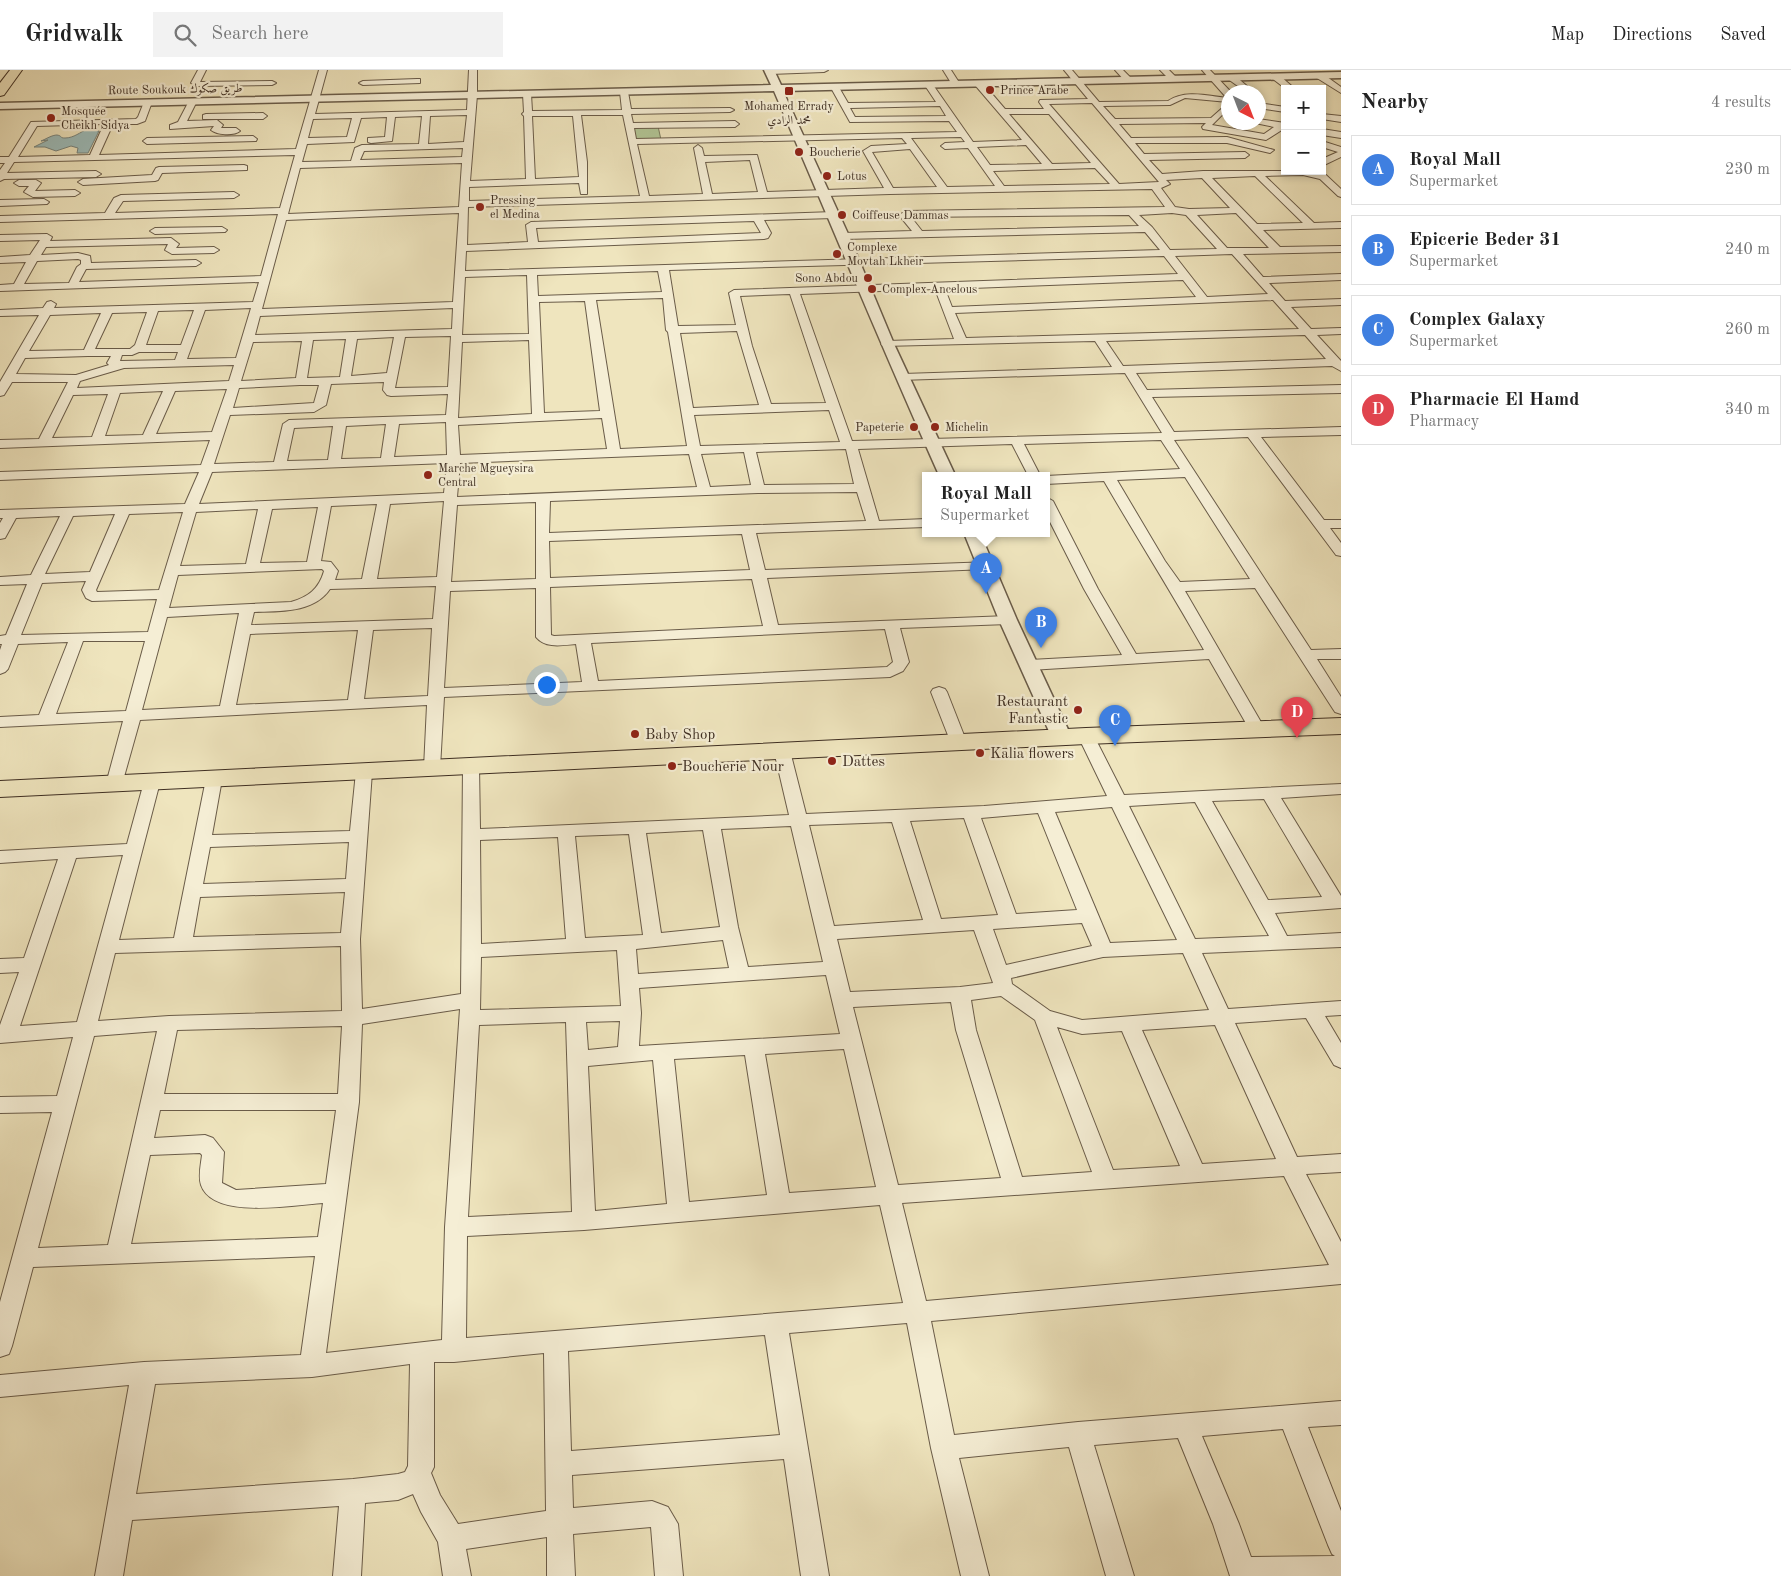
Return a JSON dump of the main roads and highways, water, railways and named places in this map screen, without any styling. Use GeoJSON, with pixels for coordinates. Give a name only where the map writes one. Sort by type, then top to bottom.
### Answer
{"type":"FeatureCollection","features":[{"type":"Feature","properties":{"kind":"main road"},"geometry":{"type":"LineString","coordinates":[[0,92],[16,70]]}},
{"type":"Feature","properties":{"kind":"main road"},"geometry":{"type":"LineString","coordinates":[[0,789],[1074,737],[1341,726]]}},
{"type":"Feature","properties":{"kind":"water"},"geometry":{"type":"Polygon","coordinates":[[[88,129],[99,131],[88,153],[77,153],[78,148],[71,146],[56,151],[45,147],[34,147],[48,140],[41,141],[53,136],[57,135],[62,138],[68,138],[88,129]]]}},
{"type":"Feature","properties":{"kind":"place","name":"Prince Arabe"},"geometry":{"type":"Point","coordinates":[990,90]}},
{"type":"Feature","properties":{"kind":"place","name":"Mohamed Errady محمد الرادي"},"geometry":{"type":"Point","coordinates":[789,91]}},
{"type":"Feature","properties":{"kind":"place","name":"Mosquée Cheikh Sidya"},"geometry":{"type":"Point","coordinates":[51,118]}},
{"type":"Feature","properties":{"kind":"place","name":"Boucherie"},"geometry":{"type":"Point","coordinates":[799,152]}},
{"type":"Feature","properties":{"kind":"place","name":"Lotus"},"geometry":{"type":"Point","coordinates":[827,176]}},
{"type":"Feature","properties":{"kind":"place","name":"Pressing el Medina"},"geometry":{"type":"Point","coordinates":[480,207]}},
{"type":"Feature","properties":{"kind":"place","name":"Coiffeuse Dammas"},"geometry":{"type":"Point","coordinates":[842,215]}},
{"type":"Feature","properties":{"kind":"place","name":"Complexe Movtah Lkheir"},"geometry":{"type":"Point","coordinates":[837,254]}},
{"type":"Feature","properties":{"kind":"place","name":"Sono Abdou"},"geometry":{"type":"Point","coordinates":[868,278]}},
{"type":"Feature","properties":{"kind":"place","name":"Complex Ancelous"},"geometry":{"type":"Point","coordinates":[872,289]}},
{"type":"Feature","properties":{"kind":"place","name":"Papeterie"},"geometry":{"type":"Point","coordinates":[914,427]}},
{"type":"Feature","properties":{"kind":"place","name":"Michelin"},"geometry":{"type":"Point","coordinates":[935,427]}},
{"type":"Feature","properties":{"kind":"place","name":"Marche Mgueysira Central"},"geometry":{"type":"Point","coordinates":[428,475]}},
{"type":"Feature","properties":{"kind":"place","name":"Royal Mall"},"geometry":{"type":"Point","coordinates":[986,594]}},
{"type":"Feature","properties":{"kind":"place","name":"Epicerie Beder 31"},"geometry":{"type":"Point","coordinates":[1041,648]}},
{"type":"Feature","properties":{"kind":"place","name":"Restaurant Fantastic"},"geometry":{"type":"Point","coordinates":[1078,710]}},
{"type":"Feature","properties":{"kind":"place","name":"Baby Shop"},"geometry":{"type":"Point","coordinates":[635,734]}},
{"type":"Feature","properties":{"kind":"place","name":"Pharmacie El Hamd"},"geometry":{"type":"Point","coordinates":[1297,738]}},
{"type":"Feature","properties":{"kind":"place","name":"Complex Galaxy"},"geometry":{"type":"Point","coordinates":[1115,746]}},
{"type":"Feature","properties":{"kind":"place","name":"Kalia flowers"},"geometry":{"type":"Point","coordinates":[980,753]}},
{"type":"Feature","properties":{"kind":"place","name":"Dattes"},"geometry":{"type":"Point","coordinates":[832,761]}},
{"type":"Feature","properties":{"kind":"place","name":"Boucherie Nour"},"geometry":{"type":"Point","coordinates":[672,766]}}]}
